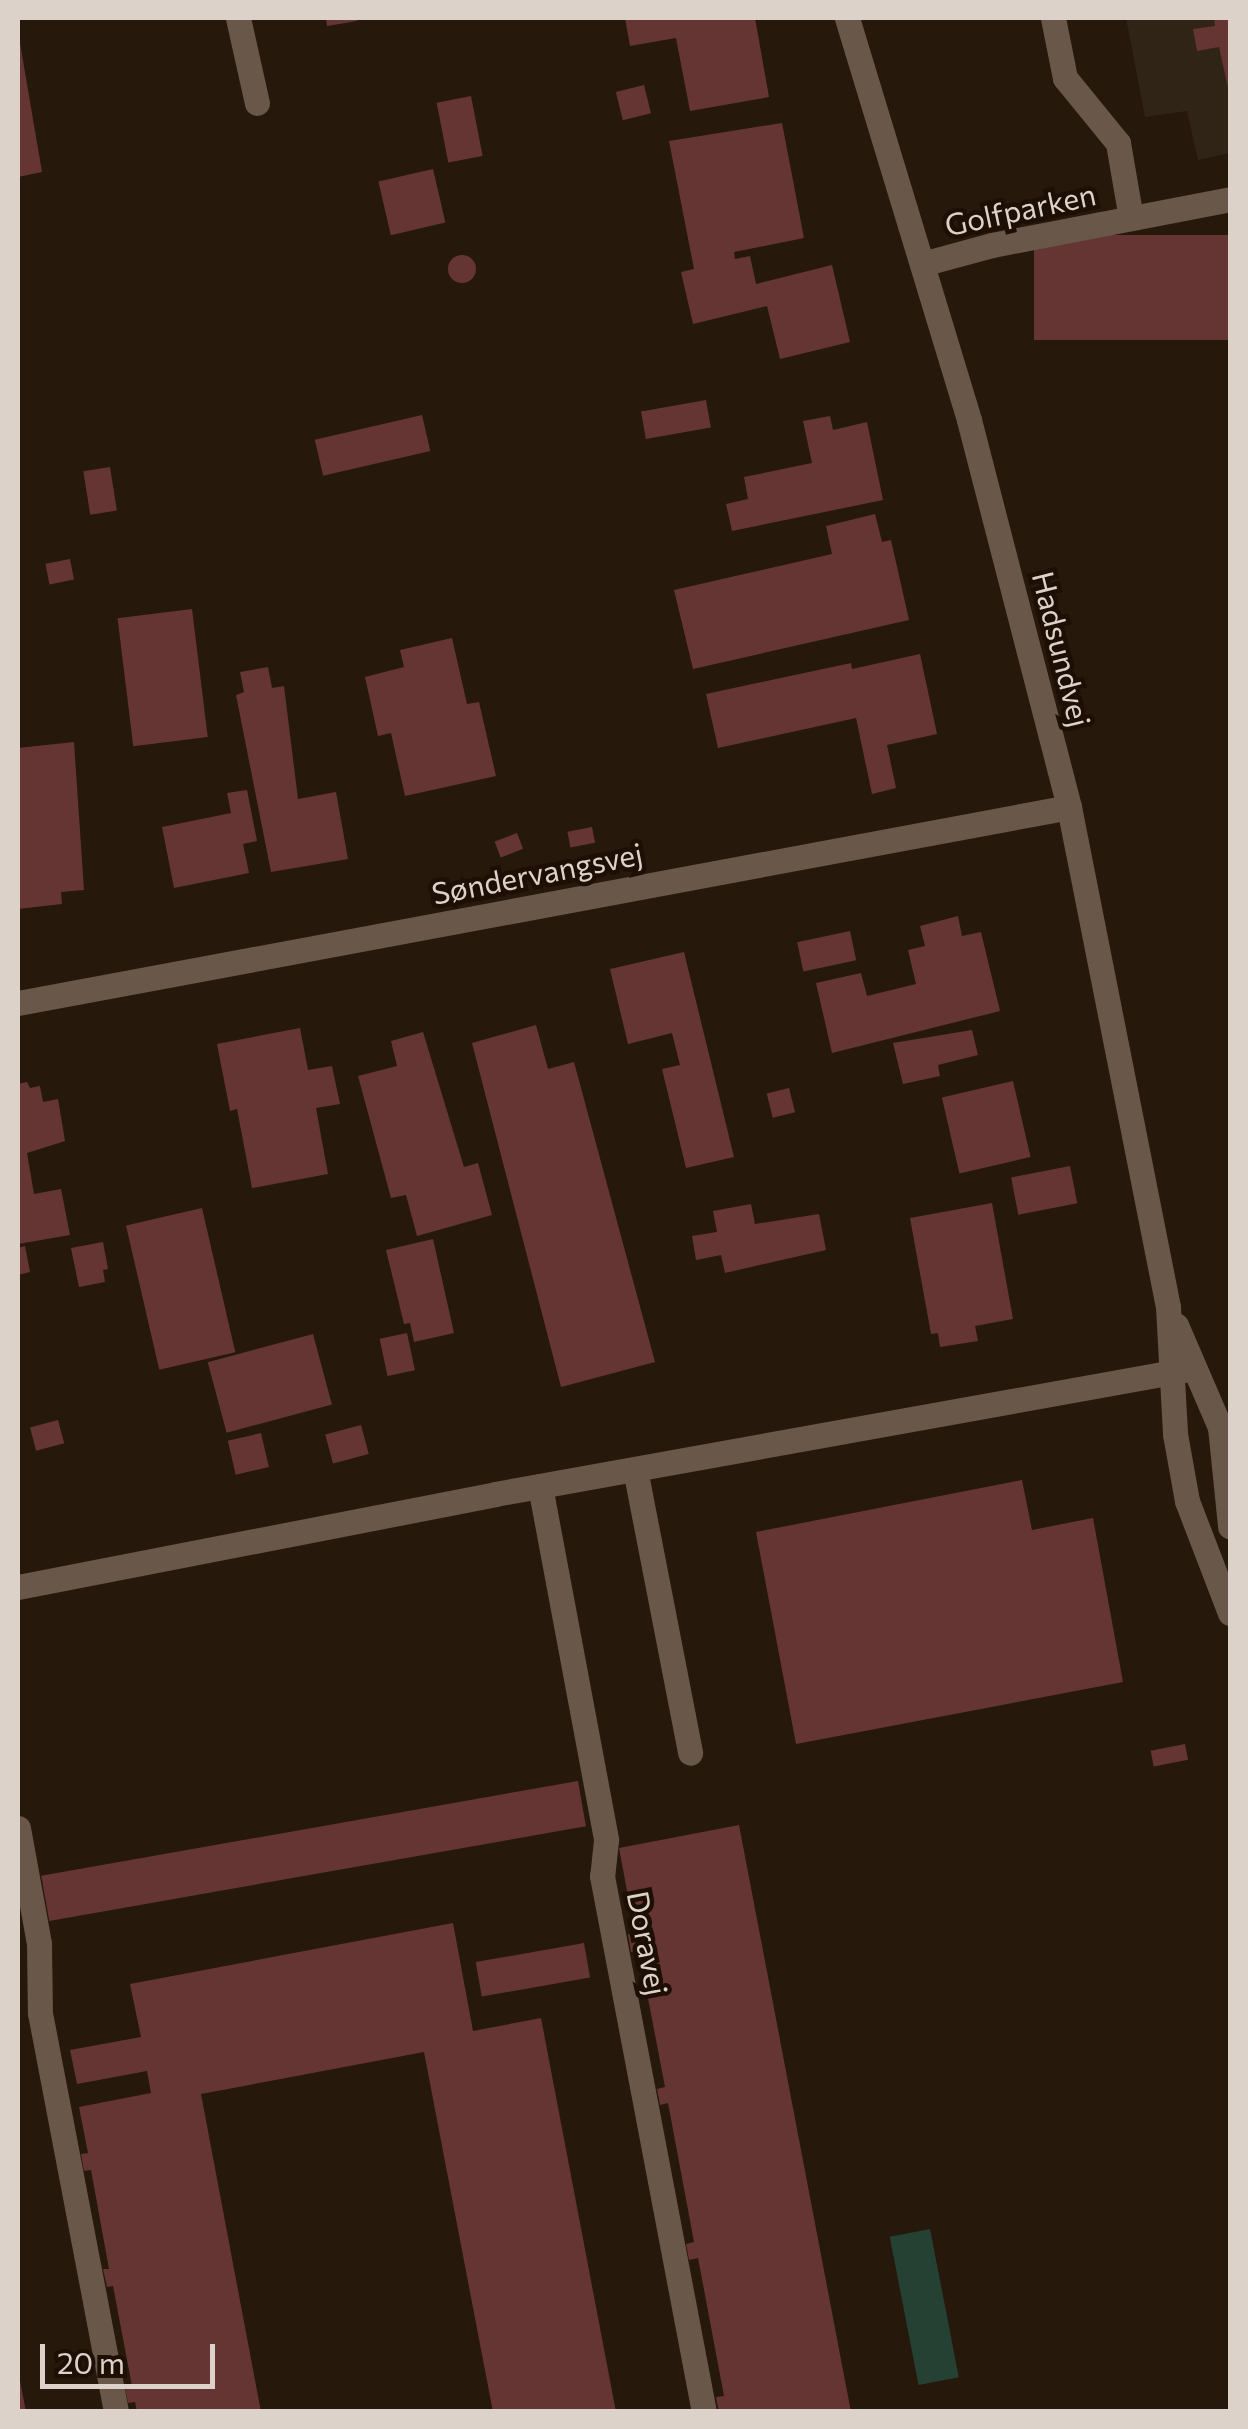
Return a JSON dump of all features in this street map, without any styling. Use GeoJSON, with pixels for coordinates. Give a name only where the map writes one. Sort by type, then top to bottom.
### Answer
{"type":"FeatureCollection","features":[{"type":"Feature","properties":{"kind":"street"},"geometry":{"type":"LineString","coordinates":[[238,18],[258,103]]}},
{"type":"Feature","properties":{"kind":"street","name":"Hadsundvej"},"geometry":{"type":"LineString","coordinates":[[847,18],[974,438],[1069,808],[1168,1307],[1183,1370],[1220,1427],[1230,1526]]}},
{"type":"Feature","properties":{"kind":"street","name":"Golfparken"},"geometry":{"type":"LineString","coordinates":[[1053,18],[1066,78],[1118,143],[1131,218]]}},
{"type":"Feature","properties":{"kind":"street","name":"Golfparken"},"geometry":{"type":"LineString","coordinates":[[922,264],[992,245],[1230,200]]}},
{"type":"Feature","properties":{"kind":"street","name":"Søndervangsvej"},"geometry":{"type":"LineString","coordinates":[[18,1003],[1069,808]]}},
{"type":"Feature","properties":{"kind":"street"},"geometry":{"type":"LineString","coordinates":[[18,1587],[540,1486],[1183,1370]]}},
{"type":"Feature","properties":{"kind":"street","name":"Hadsundvej"},"geometry":{"type":"LineString","coordinates":[[1183,1370],[1174,1434],[1187,1500],[1224,1581],[1230,1613]]}},
{"type":"Feature","properties":{"kind":"street"},"geometry":{"type":"LineString","coordinates":[[635,1469],[690,1752]]}},
{"type":"Feature","properties":{"kind":"street","name":"Doravej"},"geometry":{"type":"LineString","coordinates":[[540,1486],[606,1840],[602,1876],[704,2412]]}},
{"type":"Feature","properties":{"kind":"street"},"geometry":{"type":"LineString","coordinates":[[18,1828],[40,1944],[40,2013],[116,2412]]}},
{"type":"Feature","properties":{"kind":"shaded area"},"geometry":{"type":"Polygon","coordinates":[[[1126,18],[1230,18],[1230,153],[1198,160],[1187,111],[1145,117],[1126,18]]]}},
{"type":"Feature","properties":{"kind":"green space"},"geometry":{"type":"Polygon","coordinates":[[[930,2229],[959,2377],[919,2385],[890,2237],[930,2229]]]}},
{"type":"Feature","properties":{"kind":"building"},"geometry":{"type":"Polygon","coordinates":[[[326,18],[356,18],[357,21],[327,26],[326,18]]]}},
{"type":"Feature","properties":{"kind":"building"},"geometry":{"type":"Polygon","coordinates":[[[625,18],[755,18],[769,97],[690,111],[676,38],[630,46],[625,18]]]}},
{"type":"Feature","properties":{"kind":"building"},"geometry":{"type":"Polygon","coordinates":[[[1214,18],[1230,18],[1230,97],[1219,47],[1197,51],[1193,29],[1215,26],[1214,18]]]}},
{"type":"Feature","properties":{"kind":"building"},"geometry":{"type":"Polygon","coordinates":[[[18,44],[42,172],[18,177],[18,44]]]}},
{"type":"Feature","properties":{"kind":"building"},"geometry":{"type":"Polygon","coordinates":[[[644,85],[651,113],[623,120],[616,92],[644,85]]]}},
{"type":"Feature","properties":{"kind":"building"},"geometry":{"type":"Polygon","coordinates":[[[471,96],[483,156],[448,163],[437,103],[471,96]]]}},
{"type":"Feature","properties":{"kind":"building"},"geometry":{"type":"Polygon","coordinates":[[[782,123],[804,238],[734,252],[735,259],[750,256],[756,284],[832,265],[850,342],[780,359],[767,306],[693,324],[681,272],[694,269],[669,141],[782,123]]]}},
{"type":"Feature","properties":{"kind":"building"},"geometry":{"type":"Polygon","coordinates":[[[433,169],[445,223],[391,235],[378,182],[433,169]]]}},
{"type":"Feature","properties":{"kind":"building"},"geometry":{"type":"Polygon","coordinates":[[[1034,235],[1230,235],[1230,340],[1034,340],[1034,235]]]}},
{"type":"Feature","properties":{"kind":"building"},"geometry":{"type":"Polygon","coordinates":[[[462,255],[472,259],[476,269],[472,279],[462,283],[452,279],[448,269],[452,259],[462,255]]]}},
{"type":"Feature","properties":{"kind":"building"},"geometry":{"type":"Polygon","coordinates":[[[706,400],[711,428],[646,439],[641,411],[706,400]]]}},
{"type":"Feature","properties":{"kind":"building"},"geometry":{"type":"Polygon","coordinates":[[[422,415],[430,451],[323,476],[315,440],[422,415]]]}},
{"type":"Feature","properties":{"kind":"building"},"geometry":{"type":"Polygon","coordinates":[[[830,416],[833,430],[867,422],[883,500],[732,531],[726,504],[748,499],[744,477],[812,463],[803,421],[830,416]]]}},
{"type":"Feature","properties":{"kind":"building"},"geometry":{"type":"Polygon","coordinates":[[[110,467],[117,510],[90,515],[83,471],[110,467]]]}},
{"type":"Feature","properties":{"kind":"building"},"geometry":{"type":"Polygon","coordinates":[[[875,514],[882,542],[891,540],[909,620],[693,669],[674,590],[832,554],[826,526],[875,514]]]}},
{"type":"Feature","properties":{"kind":"building"},"geometry":{"type":"Polygon","coordinates":[[[70,559],[74,580],[49,584],[45,564],[70,559]]]}},
{"type":"Feature","properties":{"kind":"building"},"geometry":{"type":"Polygon","coordinates":[[[192,609],[208,737],[133,746],[118,618],[192,609]]]}},
{"type":"Feature","properties":{"kind":"building"},"geometry":{"type":"Polygon","coordinates":[[[452,638],[467,704],[479,702],[496,776],[405,796],[391,733],[378,736],[365,677],[404,667],[400,650],[452,638]]]}},
{"type":"Feature","properties":{"kind":"building"},"geometry":{"type":"Polygon","coordinates":[[[920,654],[937,734],[887,745],[896,788],[872,794],[856,718],[718,748],[706,694],[851,663],[852,669],[920,654]]]}},
{"type":"Feature","properties":{"kind":"building"},"geometry":{"type":"Polygon","coordinates":[[[268,667],[272,688],[284,686],[298,799],[336,792],[348,859],[271,872],[236,695],[244,692],[240,672],[268,667]]]}},
{"type":"Feature","properties":{"kind":"building"},"geometry":{"type":"Polygon","coordinates":[[[74,742],[84,890],[61,892],[62,904],[18,909],[18,748],[74,742]]]}},
{"type":"Feature","properties":{"kind":"building"},"geometry":{"type":"Polygon","coordinates":[[[247,790],[257,841],[243,844],[249,873],[174,888],[162,827],[231,813],[227,793],[247,790]]]}},
{"type":"Feature","properties":{"kind":"building"},"geometry":{"type":"Polygon","coordinates":[[[592,827],[595,843],[571,847],[567,832],[592,827]]]}},
{"type":"Feature","properties":{"kind":"building"},"geometry":{"type":"Polygon","coordinates":[[[517,833],[523,849],[501,857],[495,842],[517,833]]]}},
{"type":"Feature","properties":{"kind":"building"},"geometry":{"type":"Polygon","coordinates":[[[958,916],[962,936],[981,932],[1000,1011],[832,1053],[816,983],[861,973],[867,996],[916,984],[908,950],[925,946],[920,926],[958,916]]]}},
{"type":"Feature","properties":{"kind":"building"},"geometry":{"type":"Polygon","coordinates":[[[850,931],[856,960],[803,972],[797,942],[850,931]]]}},
{"type":"Feature","properties":{"kind":"building"},"geometry":{"type":"Polygon","coordinates":[[[684,952],[734,1157],[686,1168],[662,1069],[680,1065],[672,1033],[628,1044],[610,969],[684,952]]]}},
{"type":"Feature","properties":{"kind":"building"},"geometry":{"type":"Polygon","coordinates":[[[536,1025],[548,1069],[574,1062],[655,1362],[561,1387],[472,1043],[536,1025]]]}},
{"type":"Feature","properties":{"kind":"building"},"geometry":{"type":"Polygon","coordinates":[[[300,1028],[308,1070],[332,1066],[340,1104],[316,1108],[328,1174],[252,1188],[237,1109],[230,1111],[217,1044],[300,1028]]]}},
{"type":"Feature","properties":{"kind":"building"},"geometry":{"type":"Polygon","coordinates":[[[972,1030],[978,1055],[938,1065],[940,1076],[903,1084],[893,1043],[972,1030]]]}},
{"type":"Feature","properties":{"kind":"building"},"geometry":{"type":"Polygon","coordinates":[[[423,1032],[464,1167],[478,1163],[492,1215],[417,1236],[406,1195],[391,1198],[358,1076],[397,1066],[391,1041],[423,1032]]]}},
{"type":"Feature","properties":{"kind":"building"},"geometry":{"type":"Polygon","coordinates":[[[1013,1081],[1031,1157],[959,1173],[942,1097],[1013,1081]]]}},
{"type":"Feature","properties":{"kind":"building"},"geometry":{"type":"Polygon","coordinates":[[[27,1082],[30,1088],[40,1086],[43,1102],[58,1099],[65,1141],[27,1153],[34,1194],[61,1189],[70,1235],[18,1244],[18,1084],[27,1082]]]}},
{"type":"Feature","properties":{"kind":"building"},"geometry":{"type":"Polygon","coordinates":[[[789,1088],[795,1112],[773,1118],[767,1094],[789,1088]]]}},
{"type":"Feature","properties":{"kind":"building"},"geometry":{"type":"Polygon","coordinates":[[[1070,1166],[1077,1203],[1018,1215],[1011,1177],[1070,1166]]]}},
{"type":"Feature","properties":{"kind":"building"},"geometry":{"type":"Polygon","coordinates":[[[992,1203],[1013,1319],[975,1326],[978,1341],[940,1347],[938,1333],[931,1334],[910,1218],[992,1203]]]}},
{"type":"Feature","properties":{"kind":"building"},"geometry":{"type":"Polygon","coordinates":[[[751,1204],[755,1224],[819,1214],[826,1250],[725,1273],[721,1255],[696,1260],[692,1236],[717,1232],[713,1211],[751,1204]]]}},
{"type":"Feature","properties":{"kind":"building"},"geometry":{"type":"Polygon","coordinates":[[[202,1208],[235,1352],[159,1370],[126,1226],[202,1208]]]}},
{"type":"Feature","properties":{"kind":"building"},"geometry":{"type":"Polygon","coordinates":[[[433,1239],[454,1333],[414,1342],[410,1323],[404,1324],[386,1250],[433,1239]]]}},
{"type":"Feature","properties":{"kind":"building"},"geometry":{"type":"Polygon","coordinates":[[[103,1242],[108,1269],[103,1270],[105,1282],[79,1287],[71,1248],[103,1242]]]}},
{"type":"Feature","properties":{"kind":"building"},"geometry":{"type":"Polygon","coordinates":[[[25,1246],[30,1272],[18,1275],[18,1248],[25,1246]]]}},
{"type":"Feature","properties":{"kind":"building"},"geometry":{"type":"Polygon","coordinates":[[[407,1333],[415,1370],[388,1376],[380,1339],[407,1333]]]}},
{"type":"Feature","properties":{"kind":"building"},"geometry":{"type":"Polygon","coordinates":[[[313,1334],[332,1405],[227,1433],[208,1362],[313,1334]]]}},
{"type":"Feature","properties":{"kind":"building"},"geometry":{"type":"Polygon","coordinates":[[[58,1420],[64,1443],[36,1451],[30,1428],[58,1420]]]}},
{"type":"Feature","properties":{"kind":"building"},"geometry":{"type":"Polygon","coordinates":[[[361,1425],[369,1454],[333,1464],[325,1435],[361,1425]]]}},
{"type":"Feature","properties":{"kind":"building"},"geometry":{"type":"Polygon","coordinates":[[[261,1433],[269,1467],[236,1475],[228,1441],[261,1433]]]}},
{"type":"Feature","properties":{"kind":"building"},"geometry":{"type":"Polygon","coordinates":[[[1022,1480],[1032,1530],[1093,1518],[1123,1682],[796,1744],[756,1532],[1022,1480]]]}},
{"type":"Feature","properties":{"kind":"building"},"geometry":{"type":"Polygon","coordinates":[[[1185,1744],[1188,1760],[1154,1766],[1151,1751],[1185,1744]]]}},
{"type":"Feature","properties":{"kind":"building"},"geometry":{"type":"Polygon","coordinates":[[[578,1781],[586,1826],[49,1921],[41,1876],[578,1781]]]}},
{"type":"Feature","properties":{"kind":"building"},"geometry":{"type":"Polygon","coordinates":[[[739,1825],[851,2412],[719,2412],[716,2397],[724,2396],[698,2258],[689,2260],[686,2244],[694,2242],[668,2103],[660,2105],[657,2089],[665,2087],[639,1951],[631,1952],[628,1934],[635,1933],[619,1848],[739,1825]]]}},
{"type":"Feature","properties":{"kind":"building"},"geometry":{"type":"Polygon","coordinates":[[[453,1923],[473,2031],[541,2018],[616,2412],[493,2412],[424,2052],[201,2094],[261,2412],[137,2412],[135,2402],[128,2403],[125,2388],[132,2386],[113,2286],[107,2287],[103,2269],[109,2269],[91,2170],[84,2171],[81,2154],[88,2153],[79,2107],[151,2093],[147,2071],[77,2084],[70,2050],[141,2037],[130,1984],[453,1923]]]}},
{"type":"Feature","properties":{"kind":"building"},"geometry":{"type":"Polygon","coordinates":[[[584,1943],[590,1977],[482,1997],[476,1962],[584,1943]]]}},
{"type":"Feature","properties":{"kind":"building"},"geometry":{"type":"Polygon","coordinates":[[[19,2376],[26,2412],[18,2412],[19,2376]]]}}]}
